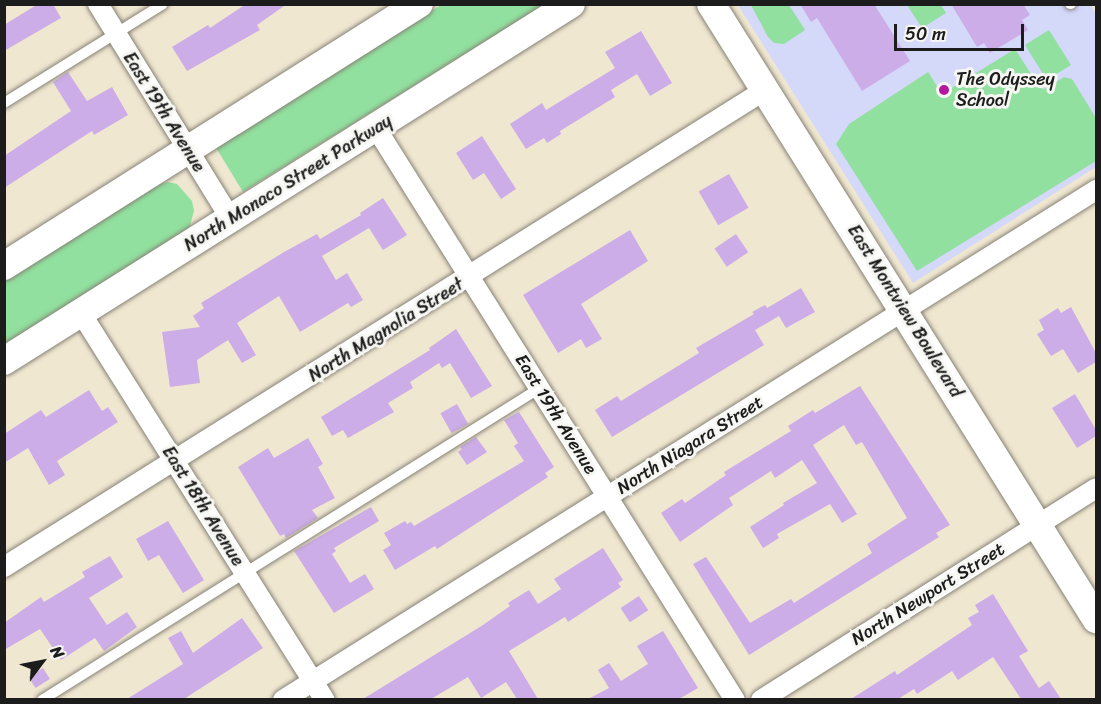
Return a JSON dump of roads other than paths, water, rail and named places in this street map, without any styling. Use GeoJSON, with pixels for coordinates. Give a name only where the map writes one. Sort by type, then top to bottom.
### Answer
{"type":"FeatureCollection","features":[{"type":"Feature","properties":{"kind":"main road"},"geometry":{"type":"LineString","coordinates":[[4,266],[419,4]]}},
{"type":"Feature","properties":{"kind":"main road","name":"North Monaco Street Parkway"},"geometry":{"type":"LineString","coordinates":[[4,361],[571,4]]}},
{"type":"Feature","properties":{"kind":"main road","name":"East Montview Boulevard"},"geometry":{"type":"LineString","coordinates":[[711,4],[1096,619]]}},
{"type":"Feature","properties":{"kind":"street","name":"East 19th Avenue"},"geometry":{"type":"LineString","coordinates":[[98,4],[231,219]]}},
{"type":"Feature","properties":{"kind":"street","name":"North Magnolia Street"},"geometry":{"type":"LineString","coordinates":[[4,567],[765,90]]}},
{"type":"Feature","properties":{"kind":"street","name":"East 19th Avenue"},"geometry":{"type":"LineString","coordinates":[[376,128],[735,699]]}},
{"type":"Feature","properties":{"kind":"street","name":"North Niagara Street"},"geometry":{"type":"LineString","coordinates":[[283,699],[1096,190]]}},
{"type":"Feature","properties":{"kind":"street","name":"East 18th Avenue"},"geometry":{"type":"LineString","coordinates":[[81,312],[325,699]]}},
{"type":"Feature","properties":{"kind":"street","name":"North Newport Street"},"geometry":{"type":"LineString","coordinates":[[761,699],[1096,489]]}},
{"type":"Feature","properties":{"kind":"lane"},"geometry":{"type":"LineString","coordinates":[[4,104],[163,4]]}},
{"type":"Feature","properties":{"kind":"lane"},"geometry":{"type":"LineString","coordinates":[[42,699],[540,388]]}},
{"type":"Feature","properties":{"kind":"place","name":"The Odyssey School"},"geometry":{"type":"Point","coordinates":[944,90]}}]}
